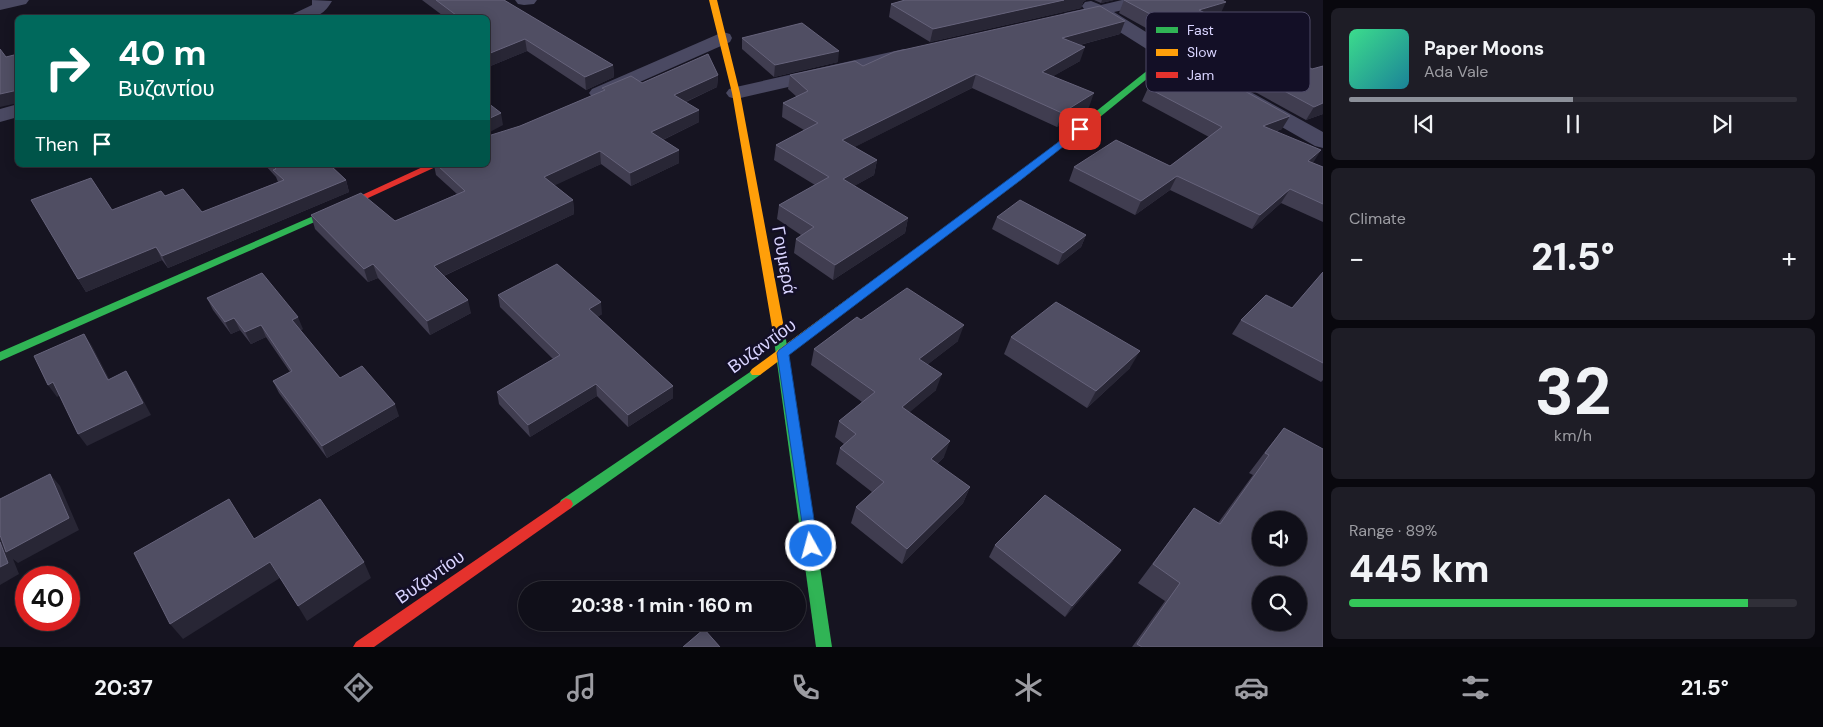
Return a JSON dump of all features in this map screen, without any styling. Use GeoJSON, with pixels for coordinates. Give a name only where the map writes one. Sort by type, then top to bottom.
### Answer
{"type":"FeatureCollection","features":[{"type":"Feature","properties":{"kind":"street"},"geometry":{"type":"LineString","coordinates":[[0,5],[20,0]]}},
{"type":"Feature","properties":{"kind":"street"},"geometry":{"type":"LineString","coordinates":[[305,15],[319,8],[321,0]]}},
{"type":"Feature","properties":{"kind":"street","name":"Γουμερά"},"geometry":{"type":"LineString","coordinates":[[713,0],[736,94],[783,353],[824,647]]}},
{"type":"Feature","properties":{"kind":"street"},"geometry":{"type":"LineString","coordinates":[[1081,0],[1146,40]]}},
{"type":"Feature","properties":{"kind":"street"},"geometry":{"type":"LineString","coordinates":[[1052,22],[1144,0]]}},
{"type":"Feature","properties":{"kind":"street"},"geometry":{"type":"LineString","coordinates":[[578,102],[723,38]]}},
{"type":"Feature","properties":{"kind":"street"},"geometry":{"type":"LineString","coordinates":[[736,94],[918,52]]}},
{"type":"Feature","properties":{"kind":"street","name":"Βυζαντίου"},"geometry":{"type":"LineString","coordinates":[[361,647],[783,353],[1019,177],[1146,76]]}},
{"type":"Feature","properties":{"kind":"street"},"geometry":{"type":"LineString","coordinates":[[1242,92],[1314,128],[1323,141]]}},
{"type":"Feature","properties":{"kind":"street"},"geometry":{"type":"LineString","coordinates":[[0,116],[15,111]]}},
{"type":"Feature","properties":{"kind":"street"},"geometry":{"type":"LineString","coordinates":[[0,357],[430,167]]}},
{"type":"Feature","properties":{"kind":"building"},"geometry":{"type":"Polygon","coordinates":[[[436,0],[504,0],[613,65],[585,77],[525,39],[490,53],[490,15],[456,15],[436,0]]]}},
{"type":"Feature","properties":{"kind":"building"},"geometry":{"type":"Polygon","coordinates":[[[905,0],[1064,0],[933,29],[891,4],[905,0]]]}},
{"type":"Feature","properties":{"kind":"building"},"geometry":{"type":"Polygon","coordinates":[[[1124,0],[1222,0],[1226,2],[1199,10],[1203,12],[1146,12],[1124,0]]]}},
{"type":"Feature","properties":{"kind":"building"},"geometry":{"type":"Polygon","coordinates":[[[1100,6],[1125,21],[1062,38],[1085,47],[1042,72],[1094,93],[1062,113],[976,74],[842,140],[877,160],[843,179],[908,218],[835,265],[796,239],[814,227],[779,205],[829,177],[776,145],[818,123],[783,103],[808,91],[790,75],[855,61],[863,66],[894,52],[1100,6]]]}},
{"type":"Feature","properties":{"kind":"building"},"geometry":{"type":"Polygon","coordinates":[[[802,23],[839,51],[775,65],[742,38],[802,23]]]}},
{"type":"Feature","properties":{"kind":"building"},"geometry":{"type":"Polygon","coordinates":[[[0,49],[6,57],[15,55],[15,91],[0,94],[0,49]]]}},
{"type":"Feature","properties":{"kind":"building"},"geometry":{"type":"Polygon","coordinates":[[[708,54],[718,75],[674,95],[699,110],[651,132],[679,150],[630,173],[600,151],[544,177],[573,200],[434,266],[468,300],[427,321],[373,264],[364,269],[311,215],[361,193],[395,221],[465,191],[439,167],[490,167],[490,135],[520,126],[605,90],[602,88],[631,76],[642,83],[708,54]]]}},
{"type":"Feature","properties":{"kind":"building"},"geometry":{"type":"Polygon","coordinates":[[[1323,66],[1323,103],[1314,107],[1286,92],[1310,92],[1310,68],[1323,66]]]}},
{"type":"Feature","properties":{"kind":"building"},"geometry":{"type":"Polygon","coordinates":[[[1156,92],[1246,92],[1290,116],[1263,126],[1321,150],[1308,161],[1323,167],[1323,204],[1290,189],[1260,215],[1177,176],[1141,201],[1074,167],[1116,140],[1170,166],[1222,127],[1156,92]]]}},
{"type":"Feature","properties":{"kind":"building"},"geometry":{"type":"Polygon","coordinates":[[[490,105],[501,113],[490,118],[490,105]]]}},
{"type":"Feature","properties":{"kind":"building"},"geometry":{"type":"Polygon","coordinates":[[[274,167],[332,167],[346,180],[162,256],[156,247],[78,279],[31,200],[91,178],[112,210],[161,191],[165,196],[183,189],[202,212],[284,180],[273,170],[276,169],[274,167]]]}},
{"type":"Feature","properties":{"kind":"building"},"geometry":{"type":"Polygon","coordinates":[[[1020,200],[1086,235],[1063,253],[997,217],[1020,200]]]}},
{"type":"Feature","properties":{"kind":"building"},"geometry":{"type":"Polygon","coordinates":[[[557,264],[601,302],[589,309],[673,386],[628,415],[596,384],[528,425],[497,392],[560,355],[498,295],[557,264]]]}},
{"type":"Feature","properties":{"kind":"building"},"geometry":{"type":"Polygon","coordinates":[[[1323,272],[1323,363],[1241,320],[1266,295],[1292,308],[1323,272]]]}},
{"type":"Feature","properties":{"kind":"building"},"geometry":{"type":"Polygon","coordinates":[[[262,273],[298,317],[292,320],[340,378],[362,366],[395,404],[322,446],[273,381],[292,371],[261,325],[245,332],[234,318],[225,322],[207,298],[262,273]]]}},
{"type":"Feature","properties":{"kind":"building"},"geometry":{"type":"Polygon","coordinates":[[[907,288],[964,325],[919,359],[942,374],[902,407],[950,441],[931,459],[970,487],[907,549],[856,507],[884,482],[840,448],[856,434],[839,421],[875,392],[814,349],[857,317],[861,320],[907,288]]]}},
{"type":"Feature","properties":{"kind":"building"},"geometry":{"type":"Polygon","coordinates":[[[1056,302],[1140,351],[1096,391],[1011,337],[1056,302]]]}},
{"type":"Feature","properties":{"kind":"building"},"geometry":{"type":"Polygon","coordinates":[[[84,334],[108,380],[126,371],[143,403],[78,434],[53,382],[48,385],[34,356],[84,334]]]}},
{"type":"Feature","properties":{"kind":"building"},"geometry":{"type":"Polygon","coordinates":[[[1284,428],[1323,449],[1323,647],[1142,647],[1137,644],[1180,583],[1153,564],[1194,508],[1220,524],[1269,455],[1265,453],[1284,428]]]}},
{"type":"Feature","properties":{"kind":"building"},"geometry":{"type":"Polygon","coordinates":[[[50,474],[69,518],[6,552],[0,535],[0,499],[50,474]]]}},
{"type":"Feature","properties":{"kind":"building"},"geometry":{"type":"Polygon","coordinates":[[[1045,495],[1121,550],[1072,606],[995,545],[1045,495]]]}},
{"type":"Feature","properties":{"kind":"building"},"geometry":{"type":"Polygon","coordinates":[[[229,499],[254,539],[320,499],[364,562],[298,606],[270,562],[170,624],[134,553],[229,499]]]}},
{"type":"Feature","properties":{"kind":"building"},"geometry":{"type":"Polygon","coordinates":[[[0,542],[8,563],[0,567],[0,542]]]}},
{"type":"Feature","properties":{"kind":"building"},"geometry":{"type":"Polygon","coordinates":[[[702,631],[706,631],[720,647],[683,647],[702,631]]]}},
{"type":"Feature","properties":{"kind":"traffic: fast"},"geometry":{"type":"LineString","coordinates":[[1097,115],[1146,76]]}},
{"type":"Feature","properties":{"kind":"traffic: fast"},"geometry":{"type":"LineString","coordinates":[[0,357],[341,207]]}},
{"type":"Feature","properties":{"kind":"traffic: fast"},"geometry":{"type":"LineString","coordinates":[[779,333],[824,647]]}},
{"type":"Feature","properties":{"kind":"traffic: fast"},"geometry":{"type":"LineString","coordinates":[[566,504],[756,372]]}},
{"type":"Feature","properties":{"kind":"traffic: slow"},"geometry":{"type":"LineString","coordinates":[[713,0],[736,93],[779,333]]}},
{"type":"Feature","properties":{"kind":"traffic: slow"},"geometry":{"type":"LineString","coordinates":[[756,372],[1019,177],[1097,115]]}},
{"type":"Feature","properties":{"kind":"traffic: jam"},"geometry":{"type":"LineString","coordinates":[[341,207],[431,167]]}},
{"type":"Feature","properties":{"kind":"traffic: jam"},"geometry":{"type":"LineString","coordinates":[[361,647],[566,504]]}},
{"type":"Feature","properties":{"kind":"route"},"geometry":{"type":"LineString","coordinates":[[811,546],[783,353],[1019,177],[1080,129]]}}]}
